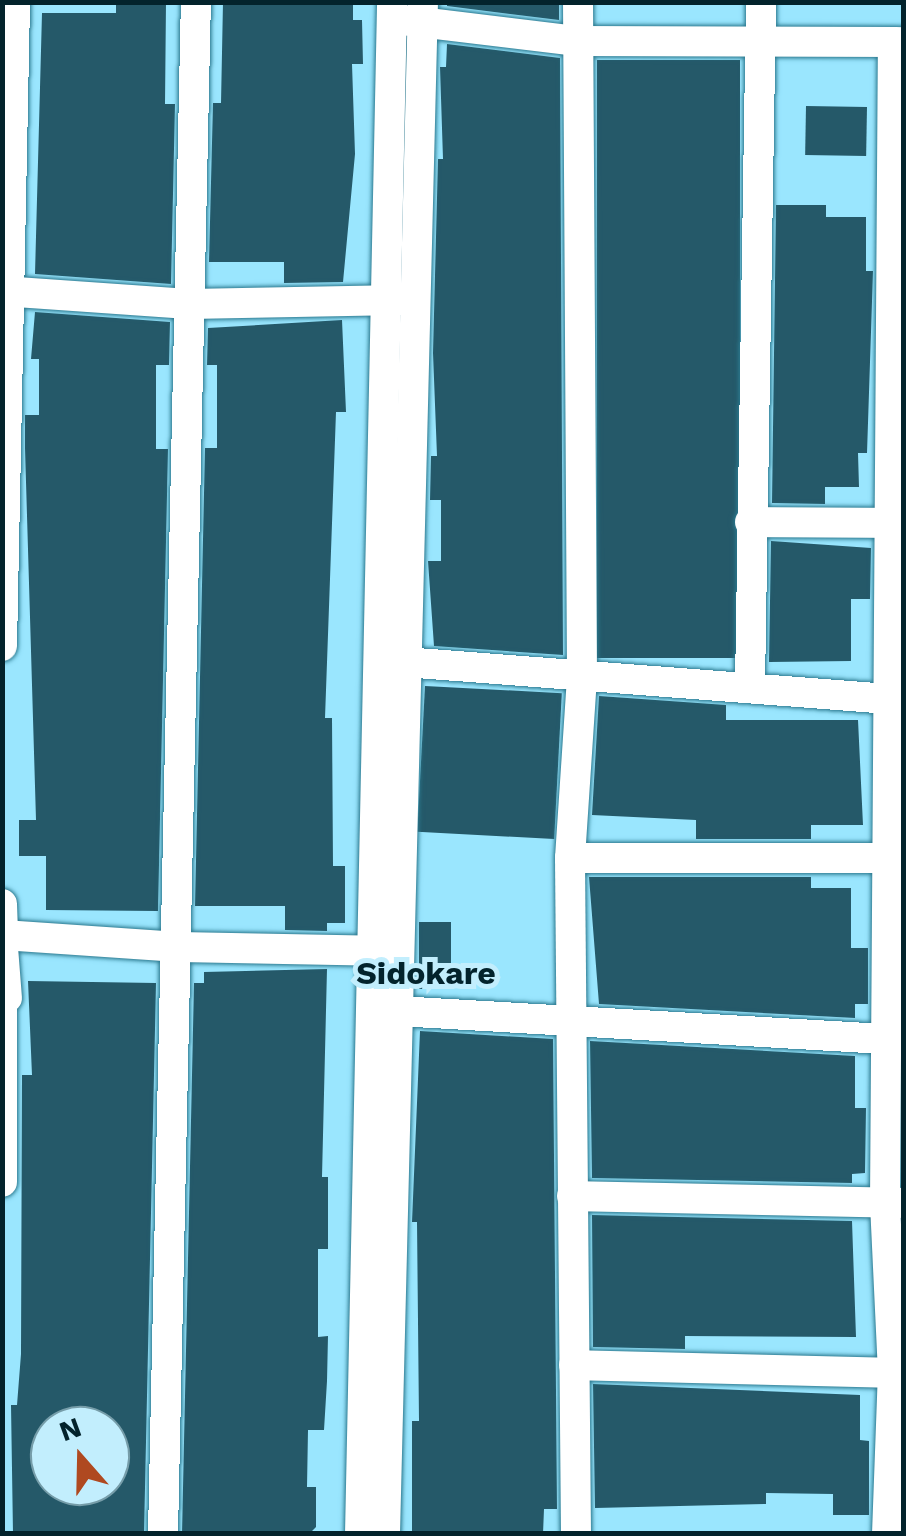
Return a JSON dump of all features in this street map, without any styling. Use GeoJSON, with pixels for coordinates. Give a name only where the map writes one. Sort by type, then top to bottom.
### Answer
{"type":"FeatureCollection","features":[{"type":"Feature","properties":{"kind":"street"},"geometry":{"type":"LineString","coordinates":[[2,646],[15,2]]}},
{"type":"Feature","properties":{"kind":"street"},"geometry":{"type":"LineString","coordinates":[[163,1534],[180,948],[196,2]]}},
{"type":"Feature","properties":{"kind":"street"},"geometry":{"type":"LineString","coordinates":[[576,1534],[570,858],[582,675],[578,2]]}},
{"type":"Feature","properties":{"kind":"street"},"geometry":{"type":"LineString","coordinates":[[750,686],[761,2]]}},
{"type":"Feature","properties":{"kind":"street"},"geometry":{"type":"LineString","coordinates":[[360,1534],[374,1376],[384,951],[396,662],[398,300],[408,12],[576,41],[898,42],[895,699],[885,1039],[894,1203],[887,1534]]}},
{"type":"Feature","properties":{"kind":"street"},"geometry":{"type":"LineString","coordinates":[[8,291],[189,304],[398,300]]}},
{"type":"Feature","properties":{"kind":"street"},"geometry":{"type":"LineString","coordinates":[[750,522],[894,523]]}},
{"type":"Feature","properties":{"kind":"street"},"geometry":{"type":"LineString","coordinates":[[396,662],[895,699]]}},
{"type":"Feature","properties":{"kind":"street"},"geometry":{"type":"LineString","coordinates":[[570,858],[891,858]]}},
{"type":"Feature","properties":{"kind":"street"},"geometry":{"type":"LineString","coordinates":[[2,904],[2,1182]]}},
{"type":"Feature","properties":{"kind":"street"},"geometry":{"type":"LineString","coordinates":[[3,935],[180,948],[384,951]]}},
{"type":"Feature","properties":{"kind":"street"},"geometry":{"type":"LineString","coordinates":[[384,1010],[572,1024],[885,1039]]}},
{"type":"Feature","properties":{"kind":"street"},"geometry":{"type":"LineString","coordinates":[[572,1196],[894,1203]]}},
{"type":"Feature","properties":{"kind":"street"},"geometry":{"type":"LineString","coordinates":[[574,1365],[893,1373]]}},
{"type":"Feature","properties":{"kind":"street"},"geometry":{"type":"LineString","coordinates":[[374,1376],[385,1534]]}},
{"type":"Feature","properties":{"kind":"building"},"geometry":{"type":"Polygon","coordinates":[[[116,2],[166,2],[165,104],[175,104],[171,284],[35,274],[42,13],[116,13],[116,2]]]}},
{"type":"Feature","properties":{"kind":"building"},"geometry":{"type":"Polygon","coordinates":[[[223,2],[353,2],[353,20],[362,20],[363,64],[352,64],[355,154],[343,282],[284,283],[284,262],[209,262],[213,103],[221,103],[223,2]]]}},
{"type":"Feature","properties":{"kind":"building"},"geometry":{"type":"Polygon","coordinates":[[[447,2],[559,2],[559,20],[447,6],[447,2]]]}},
{"type":"Feature","properties":{"kind":"building"},"geometry":{"type":"Polygon","coordinates":[[[447,44],[560,58],[563,655],[434,646],[428,561],[441,561],[441,500],[430,500],[431,456],[437,456],[433,353],[438,159],[443,159],[440,67],[446,67],[447,44]]]}},
{"type":"Feature","properties":{"kind":"building"},"geometry":{"type":"Polygon","coordinates":[[[597,60],[740,60],[740,658],[597,658],[597,60]]]}},
{"type":"Feature","properties":{"kind":"building"},"geometry":{"type":"Polygon","coordinates":[[[806,106],[867,107],[866,156],[805,155],[806,106]]]}},
{"type":"Feature","properties":{"kind":"building"},"geometry":{"type":"Polygon","coordinates":[[[776,205],[826,205],[826,217],[866,217],[866,271],[873,271],[867,453],[858,453],[859,487],[825,487],[825,504],[772,503],[776,205]]]}},
{"type":"Feature","properties":{"kind":"building"},"geometry":{"type":"Polygon","coordinates":[[[35,312],[170,322],[169,365],[156,365],[156,449],[168,449],[158,911],[46,910],[46,856],[19,856],[19,820],[36,820],[25,448],[25,415],[39,415],[39,359],[31,359],[35,312]]]}},
{"type":"Feature","properties":{"kind":"building"},"geometry":{"type":"Polygon","coordinates":[[[342,320],[346,412],[336,412],[325,718],[332,718],[333,866],[345,866],[345,923],[327,923],[327,931],[285,930],[285,906],[195,906],[205,448],[217,448],[217,365],[207,365],[208,328],[342,320]]]}},
{"type":"Feature","properties":{"kind":"building"},"geometry":{"type":"Polygon","coordinates":[[[771,541],[871,548],[870,599],[851,599],[851,661],[769,662],[771,541]]]}},
{"type":"Feature","properties":{"kind":"building"},"geometry":{"type":"Polygon","coordinates":[[[425,686],[562,693],[554,839],[417,832],[425,686]]]}},
{"type":"Feature","properties":{"kind":"building"},"geometry":{"type":"Polygon","coordinates":[[[599,696],[726,705],[726,720],[858,720],[863,825],[811,825],[811,839],[696,839],[696,820],[592,815],[599,696]]]}},
{"type":"Feature","properties":{"kind":"building"},"geometry":{"type":"Polygon","coordinates":[[[589,877],[811,877],[811,888],[851,888],[851,948],[868,948],[868,1004],[855,1004],[855,1018],[599,1004],[589,877]]]}},
{"type":"Feature","properties":{"kind":"building"},"geometry":{"type":"Polygon","coordinates":[[[419,922],[451,922],[451,989],[419,989],[419,922]]]}},
{"type":"Feature","properties":{"kind":"building"},"geometry":{"type":"Polygon","coordinates":[[[327,969],[322,1177],[328,1177],[328,1249],[318,1249],[318,1337],[328,1336],[327,1381],[324,1430],[308,1430],[307,1487],[316,1487],[316,1527],[309,1534],[182,1534],[194,983],[204,983],[204,972],[327,969]]]}},
{"type":"Feature","properties":{"kind":"building"},"geometry":{"type":"Polygon","coordinates":[[[28,981],[156,983],[144,1534],[13,1534],[11,1405],[17,1405],[21,1354],[22,1075],[32,1075],[28,981]]]}},
{"type":"Feature","properties":{"kind":"building"},"geometry":{"type":"Polygon","coordinates":[[[420,1031],[553,1039],[557,1509],[544,1509],[543,1534],[412,1534],[412,1421],[419,1421],[417,1222],[412,1222],[420,1031]]]}},
{"type":"Feature","properties":{"kind":"building"},"geometry":{"type":"Polygon","coordinates":[[[590,1041],[855,1056],[855,1108],[866,1108],[865,1173],[852,1174],[852,1183],[592,1178],[590,1041]]]}},
{"type":"Feature","properties":{"kind":"building"},"geometry":{"type":"Polygon","coordinates":[[[592,1215],[852,1221],[856,1337],[685,1336],[685,1349],[593,1347],[592,1215]]]}},
{"type":"Feature","properties":{"kind":"building"},"geometry":{"type":"Polygon","coordinates":[[[593,1384],[860,1395],[860,1440],[869,1441],[869,1515],[833,1515],[833,1494],[766,1493],[766,1504],[595,1508],[593,1384]]]}},
{"type":"Feature","properties":{"kind":"district","name":"Sidokare"},"geometry":{"type":"Point","coordinates":[426,973]}}]}
